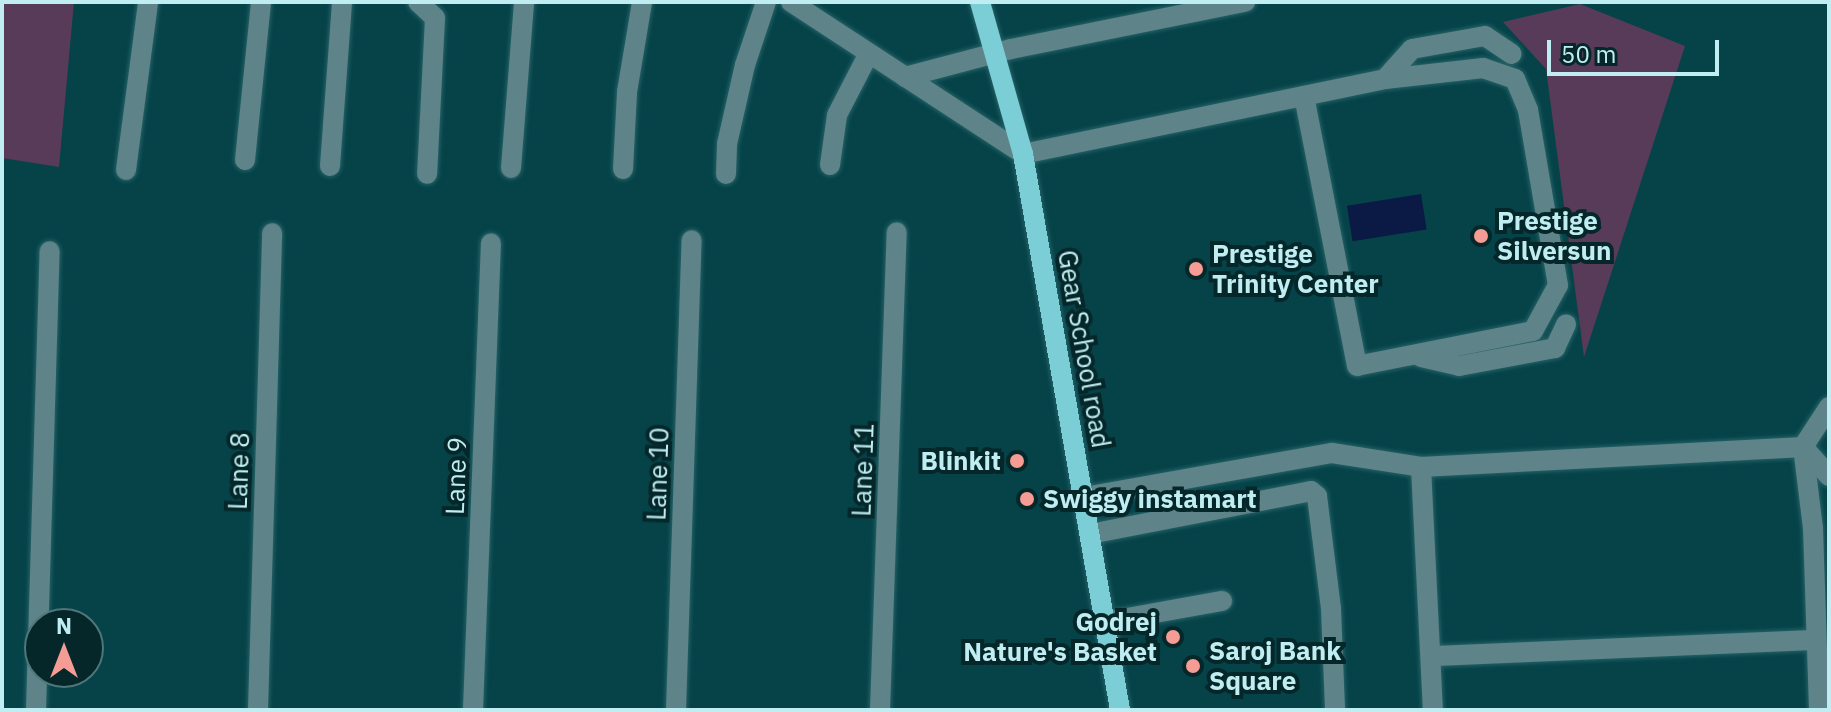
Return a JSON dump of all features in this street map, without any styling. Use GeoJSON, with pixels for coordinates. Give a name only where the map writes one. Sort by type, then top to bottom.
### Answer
{"type":"FeatureCollection","features":[{"type":"Feature","properties":{"kind":"main road","name":"Gear School road"},"geometry":{"type":"LineString","coordinates":[[980,2],[992,55],[1023,154],[1120,710]]}},
{"type":"Feature","properties":{"kind":"street"},"geometry":{"type":"LineString","coordinates":[[126,170],[148,2]]}},
{"type":"Feature","properties":{"kind":"street"},"geometry":{"type":"LineString","coordinates":[[245,160],[261,2]]}},
{"type":"Feature","properties":{"kind":"street"},"geometry":{"type":"LineString","coordinates":[[330,166],[340,2],[357,2]]}},
{"type":"Feature","properties":{"kind":"street"},"geometry":{"type":"LineString","coordinates":[[418,2],[435,18],[427,174]]}},
{"type":"Feature","properties":{"kind":"street"},"geometry":{"type":"LineString","coordinates":[[511,168],[524,2]]}},
{"type":"Feature","properties":{"kind":"street"},"geometry":{"type":"LineString","coordinates":[[623,169],[627,92],[642,2]]}},
{"type":"Feature","properties":{"kind":"street"},"geometry":{"type":"LineString","coordinates":[[726,174],[745,65],[766,2]]}},
{"type":"Feature","properties":{"kind":"street"},"geometry":{"type":"LineString","coordinates":[[791,2],[1023,154],[1385,79],[1483,68],[1515,79],[1528,110],[1558,285],[1533,331],[1357,366],[1304,96]]}},
{"type":"Feature","properties":{"kind":"street"},"geometry":{"type":"LineString","coordinates":[[905,77],[992,55],[1245,2]]}},
{"type":"Feature","properties":{"kind":"street"},"geometry":{"type":"LineString","coordinates":[[1385,79],[1412,49],[1485,36],[1512,54]]}},
{"type":"Feature","properties":{"kind":"street"},"geometry":{"type":"LineString","coordinates":[[830,165],[837,115],[868,55]]}},
{"type":"Feature","properties":{"kind":"street","name":"Lane 11"},"geometry":{"type":"LineString","coordinates":[[880,710],[897,232]]}},
{"type":"Feature","properties":{"kind":"street","name":"Lane 8"},"geometry":{"type":"LineString","coordinates":[[258,710],[272,233]]}},
{"type":"Feature","properties":{"kind":"street","name":"Lane 10"},"geometry":{"type":"LineString","coordinates":[[676,710],[692,240]]}},
{"type":"Feature","properties":{"kind":"street","name":"Lane 9"},"geometry":{"type":"LineString","coordinates":[[473,710],[491,243]]}},
{"type":"Feature","properties":{"kind":"street"},"geometry":{"type":"LineString","coordinates":[[36,710],[50,251]]}},
{"type":"Feature","properties":{"kind":"street"},"geometry":{"type":"LineString","coordinates":[[1415,355],[1459,366],[1555,348],[1566,324]]}},
{"type":"Feature","properties":{"kind":"street"},"geometry":{"type":"LineString","coordinates":[[1819,710],[1815,640],[1821,524],[1803,447],[1829,407]]}},
{"type":"Feature","properties":{"kind":"street"},"geometry":{"type":"LineString","coordinates":[[1084,497],[1332,453],[1421,467],[1803,447]]}},
{"type":"Feature","properties":{"kind":"street"},"geometry":{"type":"LineString","coordinates":[[1803,447],[1829,476]]}},
{"type":"Feature","properties":{"kind":"street"},"geometry":{"type":"LineString","coordinates":[[1421,467],[1433,656],[1433,710]]}},
{"type":"Feature","properties":{"kind":"street"},"geometry":{"type":"LineString","coordinates":[[1090,534],[1311,491],[1317,496],[1331,609],[1335,710]]}},
{"type":"Feature","properties":{"kind":"street"},"geometry":{"type":"LineString","coordinates":[[1105,622],[1222,601]]}},
{"type":"Feature","properties":{"kind":"street"},"geometry":{"type":"LineString","coordinates":[[1433,656],[1815,640]]}},
{"type":"Feature","properties":{"kind":"shaded area"},"geometry":{"type":"Polygon","coordinates":[[[2,2],[74,2],[59,167],[2,158],[2,2]]]}},
{"type":"Feature","properties":{"kind":"shaded area"},"geometry":{"type":"Polygon","coordinates":[[[1580,4],[1685,46],[1584,357],[1546,69],[1503,22],[1580,4]]]}},
{"type":"Feature","properties":{"kind":"water"},"geometry":{"type":"Polygon","coordinates":[[[1421,194],[1427,230],[1353,241],[1347,206],[1421,194]]]}},
{"type":"Feature","properties":{"kind":"place","name":"Prestige Silversun"},"geometry":{"type":"Point","coordinates":[1481,236]}},
{"type":"Feature","properties":{"kind":"place","name":"Prestige Trinity Center"},"geometry":{"type":"Point","coordinates":[1196,269]}},
{"type":"Feature","properties":{"kind":"place","name":"Blinkit"},"geometry":{"type":"Point","coordinates":[1017,461]}},
{"type":"Feature","properties":{"kind":"place","name":"Swiggy instamart"},"geometry":{"type":"Point","coordinates":[1027,499]}},
{"type":"Feature","properties":{"kind":"place","name":"Godrej Nature's Basket"},"geometry":{"type":"Point","coordinates":[1173,637]}},
{"type":"Feature","properties":{"kind":"place","name":"Saroj Bank Square"},"geometry":{"type":"Point","coordinates":[1193,666]}}]}
